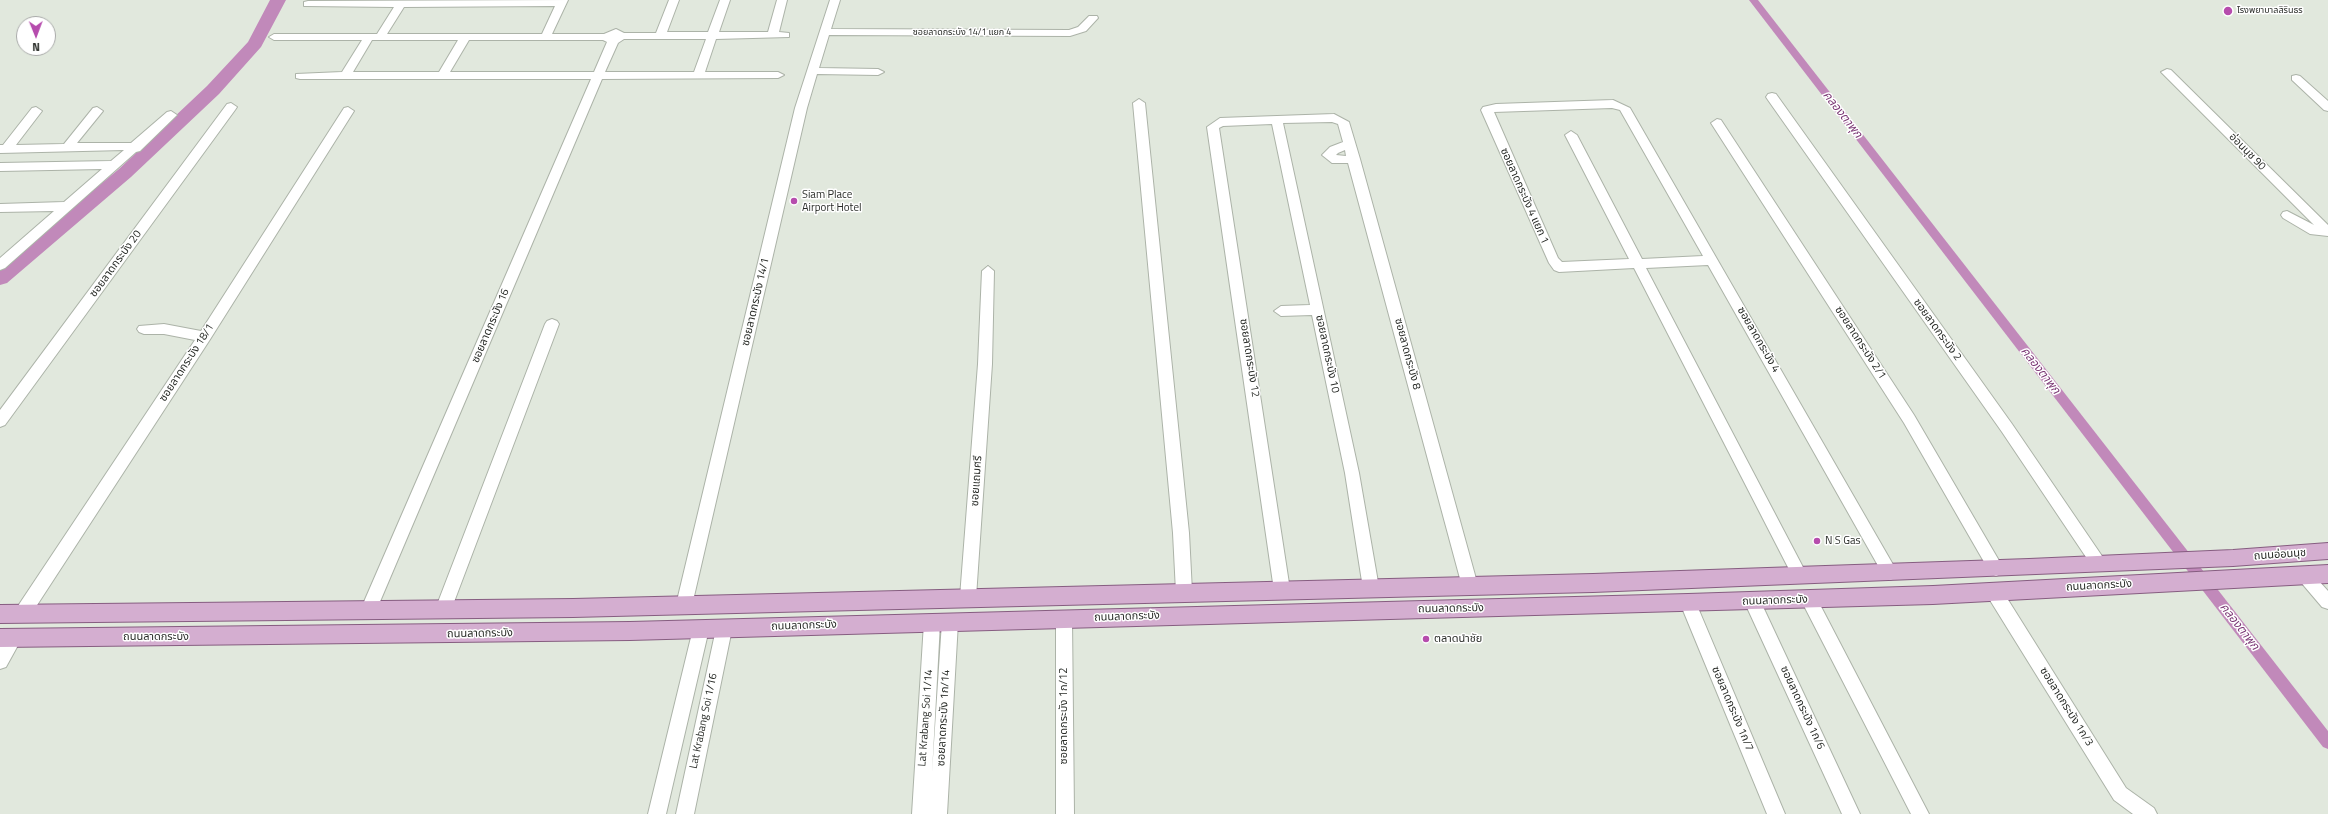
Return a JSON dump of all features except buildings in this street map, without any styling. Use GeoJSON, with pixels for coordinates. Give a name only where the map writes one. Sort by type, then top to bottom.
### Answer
{"type":"FeatureCollection","features":[{"type":"Feature","properties":{"kind":"main road","name":"ถนนอ่อนนุช"},"geometry":{"type":"LineString","coordinates":[[2233,558],[2328,551]]}},
{"type":"Feature","properties":{"kind":"main road","name":"ถนนลาดกระบัง"},"geometry":{"type":"LineString","coordinates":[[0,614],[368,611],[684,606],[1800,576],[2233,558]]}},
{"type":"Feature","properties":{"kind":"main road","name":"ถนนอ่อนนุช"},"geometry":{"type":"LineString","coordinates":[[2254,578],[2320,576]]}},
{"type":"Feature","properties":{"kind":"main road","name":"ถนนลาดกระบัง"},"geometry":{"type":"LineString","coordinates":[[7,638],[408,635],[724,629],[1809,600],[2254,578]]}},
{"type":"Feature","properties":{"kind":"main road"},"geometry":{"type":"LineString","coordinates":[[941,622],[951,598]]}},
{"type":"Feature","properties":{"kind":"street"},"geometry":{"type":"LineString","coordinates":[[660,36],[674,0]]}},
{"type":"Feature","properties":{"kind":"street"},"geometry":{"type":"LineString","coordinates":[[698,75],[725,0]]}},
{"type":"Feature","properties":{"kind":"street"},"geometry":{"type":"LineString","coordinates":[[772,36],[782,0]]}},
{"type":"Feature","properties":{"kind":"street","name":"ซอยลาดกระบัง 14/1"},"geometry":{"type":"LineString","coordinates":[[684,606],[801,108],[835,0]]}},
{"type":"Feature","properties":{"kind":"street"},"geometry":{"type":"LineString","coordinates":[[308,4],[562,1],[546,36]]}},
{"type":"Feature","properties":{"kind":"street"},"geometry":{"type":"LineString","coordinates":[[345,76],[402,2]]}},
{"type":"Feature","properties":{"kind":"street","name":"ซอยลาดกระบัง 14/1 แยก 4"},"geometry":{"type":"LineString","coordinates":[[825,32],[1070,33],[1082,29],[1093,18]]}},
{"type":"Feature","properties":{"kind":"street"},"geometry":{"type":"LineString","coordinates":[[274,37],[546,36],[614,38],[785,35]]}},
{"type":"Feature","properties":{"kind":"street"},"geometry":{"type":"LineString","coordinates":[[443,75],[464,37]]}},
{"type":"Feature","properties":{"kind":"street","name":"ซอยลาดกระบัง 16"},"geometry":{"type":"LineString","coordinates":[[368,611],[614,38]]}},
{"type":"Feature","properties":{"kind":"street"},"geometry":{"type":"LineString","coordinates":[[813,70],[878,72]]}},
{"type":"Feature","properties":{"kind":"street","name":"อ่อนนุช 90"},"geometry":{"type":"LineString","coordinates":[[2167,72],[2328,232]]}},
{"type":"Feature","properties":{"kind":"street"},"geometry":{"type":"LineString","coordinates":[[300,76],[599,74],[778,75]]}},
{"type":"Feature","properties":{"kind":"street"},"geometry":{"type":"LineString","coordinates":[[2296,78],[2328,107]]}},
{"type":"Feature","properties":{"kind":"street","name":"ซอยลาดกระบัง 2"},"geometry":{"type":"LineString","coordinates":[[1772,97],[2007,428],[2109,564]]}},
{"type":"Feature","properties":{"kind":"street"},"geometry":{"type":"LineString","coordinates":[[1139,103],[1181,533],[1184,592]]}},
{"type":"Feature","properties":{"kind":"street","name":"ซอยลาดกระบัง 4 แยก 1"},"geometry":{"type":"LineString","coordinates":[[1624,108],[1613,104],[1556,105],[1492,108],[1486,111],[1555,264],[1570,268],[1712,260]]}},
{"type":"Feature","properties":{"kind":"street","name":"ซอยลาดกระบัง 20"},"geometry":{"type":"LineString","coordinates":[[0,421],[231,107]]}},
{"type":"Feature","properties":{"kind":"street","name":"ซอยลาดกระบัง 4"},"geometry":{"type":"LineString","coordinates":[[1624,108],[1890,573]]}},
{"type":"Feature","properties":{"kind":"street"},"geometry":{"type":"LineString","coordinates":[[3,148],[36,111]]}},
{"type":"Feature","properties":{"kind":"street"},"geometry":{"type":"LineString","coordinates":[[68,147],[97,111]]}},
{"type":"Feature","properties":{"kind":"street","name":"ซอยลาดกระบัง 18/1"},"geometry":{"type":"LineString","coordinates":[[22,614],[204,337],[348,111]]}},
{"type":"Feature","properties":{"kind":"street"},"geometry":{"type":"LineString","coordinates":[[0,265],[136,148],[171,115]]}},
{"type":"Feature","properties":{"kind":"street","name":"ซอยลาดกระบัง 8"},"geometry":{"type":"LineString","coordinates":[[1277,120],[1334,118],[1343,122],[1470,586]]}},
{"type":"Feature","properties":{"kind":"street","name":"ซอยลาดกระบัง 12"},"geometry":{"type":"LineString","coordinates":[[1277,120],[1228,121],[1217,123],[1213,127],[1282,590]]}},
{"type":"Feature","properties":{"kind":"street","name":"ซอยลาดกระบัง 10"},"geometry":{"type":"LineString","coordinates":[[1277,120],[1352,473],[1371,588]]}},
{"type":"Feature","properties":{"kind":"street","name":"ซอยลาดกระบัง 2/1"},"geometry":{"type":"LineString","coordinates":[[1717,122],[1909,419],[1996,568]]}},
{"type":"Feature","properties":{"kind":"street"},"geometry":{"type":"LineString","coordinates":[[1571,135],[1800,576]]}},
{"type":"Feature","properties":{"kind":"street"},"geometry":{"type":"LineString","coordinates":[[1350,144],[1334,150],[1328,155],[1332,159],[1354,159]]}},
{"type":"Feature","properties":{"kind":"street"},"geometry":{"type":"LineString","coordinates":[[3,148],[136,148]]}},
{"type":"Feature","properties":{"kind":"street"},"geometry":{"type":"LineString","coordinates":[[0,167],[116,165]]}},
{"type":"Feature","properties":{"kind":"street"},"geometry":{"type":"LineString","coordinates":[[0,208],[68,206]]}},
{"type":"Feature","properties":{"kind":"street"},"geometry":{"type":"LineString","coordinates":[[2287,215],[2314,232],[2328,232]]}},
{"type":"Feature","properties":{"kind":"street"},"geometry":{"type":"LineString","coordinates":[[0,250],[19,250]]}},
{"type":"Feature","properties":{"kind":"street","name":"ซอยแถมศรี"},"geometry":{"type":"LineString","coordinates":[[951,598],[985,364],[988,271]]}},
{"type":"Feature","properties":{"kind":"street"},"geometry":{"type":"LineString","coordinates":[[1281,312],[1317,310]]}},
{"type":"Feature","properties":{"kind":"street"},"geometry":{"type":"LineString","coordinates":[[443,610],[552,324]]}},
{"type":"Feature","properties":{"kind":"street"},"geometry":{"type":"LineString","coordinates":[[144,329],[164,330],[204,337]]}},
{"type":"Feature","properties":{"kind":"street"},"geometry":{"type":"LineString","coordinates":[[2320,576],[2328,602]]}},
{"type":"Feature","properties":{"kind":"street","name":"ซอยลาดกระบัง 1ก/3"},"geometry":{"type":"LineString","coordinates":[[1994,592],[2120,794],[2148,814]]}},
{"type":"Feature","properties":{"kind":"street"},"geometry":{"type":"LineString","coordinates":[[1809,600],[1920,814]]}},
{"type":"Feature","properties":{"kind":"street","name":"ซอยลาดกระบัง 1ก/6"},"geometry":{"type":"LineString","coordinates":[[1752,601],[1851,814]]}},
{"type":"Feature","properties":{"kind":"street","name":"ซอยลาดกระบัง 1ก/7"},"geometry":{"type":"LineString","coordinates":[[1688,603],[1776,814]]}},
{"type":"Feature","properties":{"kind":"street","name":"ซอยลาดกระบัง 1ก/12"},"geometry":{"type":"LineString","coordinates":[[1064,619],[1065,814]]}},
{"type":"Feature","properties":{"kind":"street","name":"ซอยลาดกระบัง 1ก/14"},"geometry":{"type":"LineString","coordinates":[[938,814],[942,762],[941,622]]}},
{"type":"Feature","properties":{"kind":"street","name":"Lat Krabang Soi 1/14"},"geometry":{"type":"LineString","coordinates":[[921,814],[923,762],[941,622]]}},
{"type":"Feature","properties":{"kind":"street"},"geometry":{"type":"LineString","coordinates":[[657,814],[700,629]]}},
{"type":"Feature","properties":{"kind":"street","name":"Lat Krabang Soi 1/16"},"geometry":{"type":"LineString","coordinates":[[685,814],[724,629]]}},
{"type":"Feature","properties":{"kind":"street"},"geometry":{"type":"LineString","coordinates":[[0,662],[7,638]]}},
{"type":"Feature","properties":{"kind":"street"},"geometry":{"type":"LineString","coordinates":[[923,762],[942,762]]}},
{"type":"Feature","properties":{"kind":"waterway"},"geometry":{"type":"LineString","coordinates":[[0,278],[125,173],[213,90],[255,44],[278,0]]}},
{"type":"Feature","properties":{"kind":"waterway","name":"คลองตาพุก"},"geometry":{"type":"LineString","coordinates":[[1753,0],[2328,742]]}},
{"type":"Feature","properties":{"kind":"place","name":"โรงพยาบาลสิรินธร"},"geometry":{"type":"Point","coordinates":[2228,11]}},
{"type":"Feature","properties":{"kind":"place","name":"Siam Place Airport Hotel"},"geometry":{"type":"Point","coordinates":[794,201]}},
{"type":"Feature","properties":{"kind":"place","name":"N S Gas"},"geometry":{"type":"Point","coordinates":[1817,541]}},
{"type":"Feature","properties":{"kind":"place","name":"ตลาดนำชัย"},"geometry":{"type":"Point","coordinates":[1426,639]}}]}
